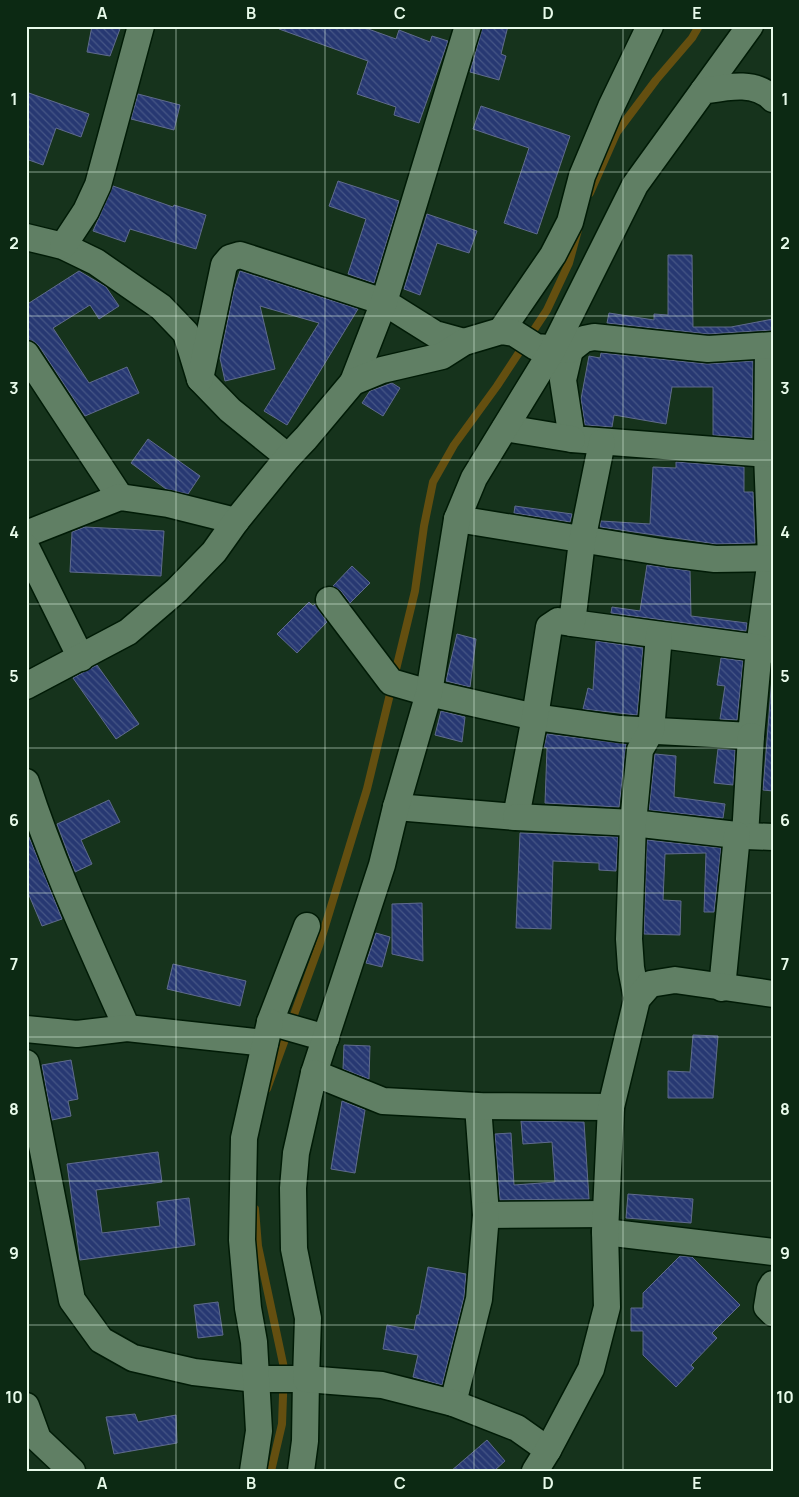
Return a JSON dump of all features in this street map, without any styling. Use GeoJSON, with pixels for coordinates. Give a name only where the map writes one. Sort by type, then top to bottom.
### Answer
{"type":"FeatureCollection","features":[{"type":"Feature","properties":{"kind":"street"},"geometry":{"type":"LineString","coordinates":[[63,246],[86,211],[98,185],[141,26]]}},
{"type":"Feature","properties":{"kind":"street"},"geometry":{"type":"LineString","coordinates":[[26,686],[128,632],[170,596],[214,552],[236,521],[288,457],[353,382],[384,302],[468,26]]}},
{"type":"Feature","properties":{"kind":"street"},"geometry":{"type":"LineString","coordinates":[[507,332],[553,256],[570,222],[582,176],[610,107],[650,26]]}},
{"type":"Feature","properties":{"kind":"street"},"geometry":{"type":"LineString","coordinates":[[301,1471],[305,1441],[285,1379],[254,1342],[242,1240],[244,1138],[290,1032],[382,866],[396,807],[411,688],[456,519],[474,478],[553,349],[635,185],[750,26]]}},
{"type":"Feature","properties":{"kind":"street"},"geometry":{"type":"LineString","coordinates":[[703,91],[723,87],[748,86],[766,92],[773,99]]}},
{"type":"Feature","properties":{"kind":"street"},"geometry":{"type":"LineString","coordinates":[[26,237],[63,246],[96,262],[160,307],[186,333],[200,379],[230,410],[288,457]]}},
{"type":"Feature","properties":{"kind":"street"},"geometry":{"type":"LineString","coordinates":[[200,379],[224,266],[230,258],[240,255],[384,302],[435,334],[464,342]]}},
{"type":"Feature","properties":{"kind":"street"},"geometry":{"type":"LineString","coordinates":[[353,382],[382,370],[442,356],[464,342],[507,332],[553,349],[594,337],[708,349],[770,346],[767,454],[772,558],[766,649],[751,736],[722,988]]}},
{"type":"Feature","properties":{"kind":"street"},"geometry":{"type":"LineString","coordinates":[[553,349],[563,380],[572,439]]}},
{"type":"Feature","properties":{"kind":"street"},"geometry":{"type":"LineString","coordinates":[[26,354],[120,497]]}},
{"type":"Feature","properties":{"kind":"street"},"geometry":{"type":"LineString","coordinates":[[505,428],[602,442],[767,454]]}},
{"type":"Feature","properties":{"kind":"street"},"geometry":{"type":"LineString","coordinates":[[572,623],[582,541],[602,442]]}},
{"type":"Feature","properties":{"kind":"street"},"geometry":{"type":"LineString","coordinates":[[26,534],[120,497],[168,504],[236,521]]}},
{"type":"Feature","properties":{"kind":"street"},"geometry":{"type":"LineString","coordinates":[[456,519],[582,541],[715,559],[772,558]]}},
{"type":"Feature","properties":{"kind":"street"},"geometry":{"type":"LineString","coordinates":[[26,547],[81,658]]}},
{"type":"Feature","properties":{"kind":"street"},"geometry":{"type":"LineString","coordinates":[[329,600],[411,688],[536,717],[620,729],[751,736]]}},
{"type":"Feature","properties":{"kind":"street"},"geometry":{"type":"LineString","coordinates":[[516,816],[536,717],[549,627],[558,621],[766,649]]}},
{"type":"Feature","properties":{"kind":"street"},"geometry":{"type":"LineString","coordinates":[[26,1063],[72,1300],[101,1340],[133,1358],[194,1372],[382,1385],[453,1403],[517,1428],[542,1461],[591,1369],[607,1307],[605,1223],[611,1107],[637,998],[629,939],[633,823],[640,750],[651,731],[659,635]]}},
{"type":"Feature","properties":{"kind":"street"},"geometry":{"type":"LineString","coordinates":[[26,782],[40,824],[74,910],[127,1028]]}},
{"type":"Feature","properties":{"kind":"street"},"geometry":{"type":"LineString","coordinates":[[396,807],[633,823],[773,837]]}},
{"type":"Feature","properties":{"kind":"street"},"geometry":{"type":"LineString","coordinates":[[307,926],[290,1032],[314,1073],[383,1101],[478,1106],[611,1107]]}},
{"type":"Feature","properties":{"kind":"street"},"geometry":{"type":"LineString","coordinates":[[637,998],[650,984],[675,980],[773,994]]}},
{"type":"Feature","properties":{"kind":"street"},"geometry":{"type":"LineString","coordinates":[[26,1029],[77,1034],[127,1028],[290,1032]]}},
{"type":"Feature","properties":{"kind":"street"},"geometry":{"type":"LineString","coordinates":[[253,1471],[259,1432],[285,1379],[308,1318],[294,1249],[293,1188],[296,1153],[314,1073]]}},
{"type":"Feature","properties":{"kind":"street"},"geometry":{"type":"LineString","coordinates":[[453,1403],[480,1299],[486,1215],[478,1106]]}},
{"type":"Feature","properties":{"kind":"street"},"geometry":{"type":"LineString","coordinates":[[486,1215],[605,1223],[773,1252]]}},
{"type":"Feature","properties":{"kind":"street"},"geometry":{"type":"LineString","coordinates":[[773,1284],[770,1289],[767,1307],[773,1313]]}},
{"type":"Feature","properties":{"kind":"street"},"geometry":{"type":"LineString","coordinates":[[26,1406],[38,1439],[72,1471]]}},
{"type":"Feature","properties":{"kind":"building"},"geometry":{"type":"Polygon","coordinates":[[[92,26],[121,26],[110,56],[87,52],[92,26]]]}},
{"type":"Feature","properties":{"kind":"building"},"geometry":{"type":"Polygon","coordinates":[[[280,26],[360,26],[396,39],[399,30],[430,42],[432,36],[448,41],[419,123],[394,115],[396,107],[357,94],[368,61],[279,29],[280,26]]]}},
{"type":"Feature","properties":{"kind":"building"},"geometry":{"type":"Polygon","coordinates":[[[483,26],[508,26],[501,54],[506,56],[499,80],[470,72],[483,26]]]}},
{"type":"Feature","properties":{"kind":"building"},"geometry":{"type":"Polygon","coordinates":[[[26,92],[89,114],[81,137],[56,128],[43,165],[26,159],[26,92]]]}},
{"type":"Feature","properties":{"kind":"building"},"geometry":{"type":"Polygon","coordinates":[[[138,94],[180,105],[174,130],[131,119],[138,94]]]}},
{"type":"Feature","properties":{"kind":"building"},"geometry":{"type":"Polygon","coordinates":[[[481,106],[570,136],[537,234],[504,223],[529,148],[473,129],[481,106]]]}},
{"type":"Feature","properties":{"kind":"building"},"geometry":{"type":"Polygon","coordinates":[[[338,181],[399,201],[374,283],[348,274],[366,219],[329,206],[338,181]]]}},
{"type":"Feature","properties":{"kind":"building"},"geometry":{"type":"Polygon","coordinates":[[[113,186],[173,207],[174,205],[206,215],[196,249],[130,229],[125,242],[93,231],[113,186]]]}},
{"type":"Feature","properties":{"kind":"building"},"geometry":{"type":"Polygon","coordinates":[[[427,214],[477,231],[469,253],[437,243],[420,295],[404,289],[427,214]]]}},
{"type":"Feature","properties":{"kind":"building"},"geometry":{"type":"Polygon","coordinates":[[[668,255],[692,255],[693,327],[731,327],[773,319],[773,330],[708,334],[607,323],[609,313],[654,320],[654,314],[668,315],[668,255]]]}},
{"type":"Feature","properties":{"kind":"building"},"geometry":{"type":"Polygon","coordinates":[[[79,271],[106,287],[119,306],[99,319],[90,305],[53,328],[89,383],[127,367],[139,393],[85,416],[39,346],[26,336],[26,305],[79,271]]]}},
{"type":"Feature","properties":{"kind":"building"},"geometry":{"type":"Polygon","coordinates":[[[240,271],[358,309],[287,425],[264,411],[319,323],[260,306],[275,369],[225,381],[220,358],[234,290],[240,271]]]}},
{"type":"Feature","properties":{"kind":"building"},"geometry":{"type":"Polygon","coordinates":[[[601,353],[707,364],[753,361],[752,438],[713,435],[713,387],[672,387],[666,424],[614,415],[612,427],[585,425],[581,399],[589,356],[600,358],[601,353]]]}},
{"type":"Feature","properties":{"kind":"building"},"geometry":{"type":"Polygon","coordinates":[[[392,383],[400,388],[383,416],[362,403],[370,391],[392,383]]]}},
{"type":"Feature","properties":{"kind":"building"},"geometry":{"type":"Polygon","coordinates":[[[148,439],[200,476],[188,494],[166,489],[131,463],[148,439]]]}},
{"type":"Feature","properties":{"kind":"building"},"geometry":{"type":"Polygon","coordinates":[[[676,462],[744,467],[744,492],[753,492],[755,543],[716,544],[600,527],[601,521],[650,524],[653,467],[676,468],[676,462]]]}},
{"type":"Feature","properties":{"kind":"building"},"geometry":{"type":"Polygon","coordinates":[[[515,506],[572,514],[570,522],[514,513],[515,506]]]}},
{"type":"Feature","properties":{"kind":"building"},"geometry":{"type":"Polygon","coordinates":[[[85,527],[164,531],[161,576],[70,572],[72,532],[85,527]]]}},
{"type":"Feature","properties":{"kind":"building"},"geometry":{"type":"Polygon","coordinates":[[[647,565],[690,571],[691,616],[747,623],[746,631],[611,613],[612,607],[640,611],[647,565]]]}},
{"type":"Feature","properties":{"kind":"building"},"geometry":{"type":"Polygon","coordinates":[[[352,566],[370,583],[350,603],[341,591],[333,586],[352,566]]]}},
{"type":"Feature","properties":{"kind":"building"},"geometry":{"type":"Polygon","coordinates":[[[309,602],[313,606],[315,604],[327,622],[297,653],[277,634],[309,602]]]}},
{"type":"Feature","properties":{"kind":"building"},"geometry":{"type":"Polygon","coordinates":[[[457,634],[476,639],[470,687],[446,681],[457,634]]]}},
{"type":"Feature","properties":{"kind":"building"},"geometry":{"type":"Polygon","coordinates":[[[596,641],[643,648],[637,715],[583,709],[588,688],[593,690],[596,641]]]}},
{"type":"Feature","properties":{"kind":"building"},"geometry":{"type":"Polygon","coordinates":[[[721,658],[743,661],[737,720],[720,719],[725,686],[717,685],[721,658]]]}},
{"type":"Feature","properties":{"kind":"building"},"geometry":{"type":"Polygon","coordinates":[[[97,665],[139,724],[116,739],[73,678],[97,665]]]}},
{"type":"Feature","properties":{"kind":"building"},"geometry":{"type":"Polygon","coordinates":[[[773,665],[773,791],[763,790],[773,665]]]}},
{"type":"Feature","properties":{"kind":"building"},"geometry":{"type":"Polygon","coordinates":[[[441,711],[465,717],[462,742],[435,735],[441,711]]]}},
{"type":"Feature","properties":{"kind":"building"},"geometry":{"type":"Polygon","coordinates":[[[547,734],[626,744],[619,807],[545,803],[547,748],[544,747],[547,734]]]}},
{"type":"Feature","properties":{"kind":"building"},"geometry":{"type":"Polygon","coordinates":[[[718,749],[735,750],[733,785],[714,783],[718,749]]]}},
{"type":"Feature","properties":{"kind":"building"},"geometry":{"type":"Polygon","coordinates":[[[655,754],[676,756],[674,797],[725,804],[723,818],[649,810],[655,754]]]}},
{"type":"Feature","properties":{"kind":"building"},"geometry":{"type":"Polygon","coordinates":[[[109,800],[120,822],[81,840],[92,864],[75,872],[57,824],[109,800]]]}},
{"type":"Feature","properties":{"kind":"building"},"geometry":{"type":"Polygon","coordinates":[[[520,833],[618,837],[616,871],[599,870],[599,863],[553,861],[551,929],[516,928],[520,833]]]}},
{"type":"Feature","properties":{"kind":"building"},"geometry":{"type":"Polygon","coordinates":[[[29,837],[62,919],[42,926],[26,888],[26,838],[29,837]]]}},
{"type":"Feature","properties":{"kind":"building"},"geometry":{"type":"Polygon","coordinates":[[[647,840],[721,848],[714,912],[704,912],[706,853],[665,854],[663,900],[681,901],[680,935],[644,934],[647,840]]]}},
{"type":"Feature","properties":{"kind":"building"},"geometry":{"type":"Polygon","coordinates":[[[422,903],[423,961],[392,954],[392,904],[422,903]]]}},
{"type":"Feature","properties":{"kind":"building"},"geometry":{"type":"Polygon","coordinates":[[[376,933],[390,937],[382,967],[366,963],[376,933]]]}},
{"type":"Feature","properties":{"kind":"building"},"geometry":{"type":"Polygon","coordinates":[[[173,964],[246,981],[240,1006],[167,989],[173,964]]]}},
{"type":"Feature","properties":{"kind":"building"},"geometry":{"type":"Polygon","coordinates":[[[693,1035],[718,1036],[713,1098],[668,1098],[668,1071],[690,1072],[693,1035]]]}},
{"type":"Feature","properties":{"kind":"building"},"geometry":{"type":"Polygon","coordinates":[[[344,1045],[370,1046],[369,1079],[343,1069],[344,1045]]]}},
{"type":"Feature","properties":{"kind":"building"},"geometry":{"type":"Polygon","coordinates":[[[71,1060],[78,1099],[68,1101],[71,1116],[52,1120],[42,1065],[71,1060]]]}},
{"type":"Feature","properties":{"kind":"building"},"geometry":{"type":"Polygon","coordinates":[[[342,1101],[365,1110],[355,1173],[331,1169],[342,1101]]]}},
{"type":"Feature","properties":{"kind":"building"},"geometry":{"type":"Polygon","coordinates":[[[521,1121],[584,1122],[589,1199],[500,1200],[495,1134],[511,1133],[514,1185],[555,1182],[552,1142],[523,1144],[521,1121]]]}},
{"type":"Feature","properties":{"kind":"building"},"geometry":{"type":"Polygon","coordinates":[[[158,1152],[162,1182],[96,1190],[102,1233],[160,1226],[157,1202],[189,1198],[195,1245],[80,1260],[67,1164],[158,1152]]]}},
{"type":"Feature","properties":{"kind":"building"},"geometry":{"type":"Polygon","coordinates":[[[628,1194],[693,1199],[691,1223],[626,1218],[628,1194]]]}},
{"type":"Feature","properties":{"kind":"building"},"geometry":{"type":"Polygon","coordinates":[[[680,1256],[692,1257],[740,1305],[712,1333],[717,1338],[691,1365],[694,1368],[676,1387],[643,1355],[643,1331],[631,1331],[631,1308],[643,1308],[643,1293],[680,1256]]]}},
{"type":"Feature","properties":{"kind":"building"},"geometry":{"type":"Polygon","coordinates":[[[428,1267],[466,1274],[464,1297],[442,1385],[413,1377],[418,1355],[383,1349],[387,1325],[414,1330],[417,1315],[419,1315],[428,1267]]]}},
{"type":"Feature","properties":{"kind":"building"},"geometry":{"type":"Polygon","coordinates":[[[218,1302],[223,1335],[198,1338],[194,1305],[218,1302]]]}},
{"type":"Feature","properties":{"kind":"building"},"geometry":{"type":"Polygon","coordinates":[[[135,1414],[138,1422],[176,1415],[177,1443],[114,1454],[106,1417],[135,1414]]]}},
{"type":"Feature","properties":{"kind":"building"},"geometry":{"type":"Polygon","coordinates":[[[487,1440],[505,1461],[494,1471],[451,1471],[487,1440]]]}},
{"type":"Feature","properties":{"kind":"waterway"},"geometry":{"type":"LineString","coordinates":[[590,193],[617,132],[656,80],[692,38],[699,26]]}},
{"type":"Feature","properties":{"kind":"waterway"},"geometry":{"type":"LineString","coordinates":[[267,1089],[319,946],[367,789],[415,591],[424,526],[433,482],[454,445],[497,386],[547,310],[569,263],[578,230]]}},
{"type":"Feature","properties":{"kind":"waterway"},"geometry":{"type":"LineString","coordinates":[[255,1209],[258,1246],[284,1368],[282,1424],[271,1471]]}}]}
